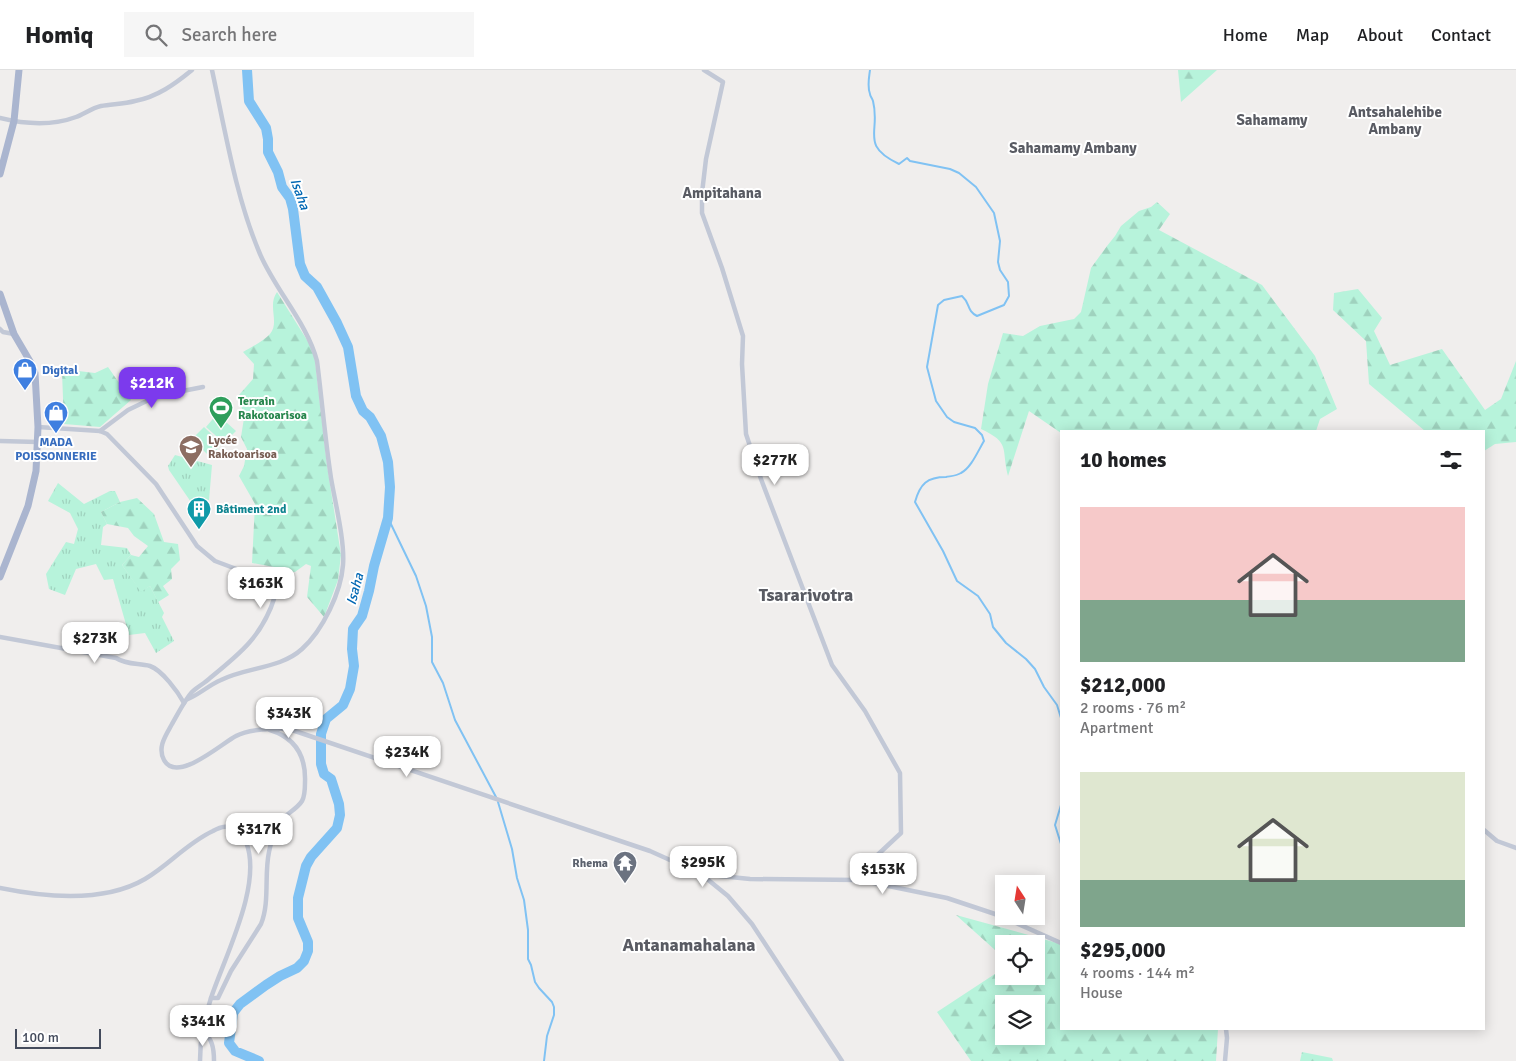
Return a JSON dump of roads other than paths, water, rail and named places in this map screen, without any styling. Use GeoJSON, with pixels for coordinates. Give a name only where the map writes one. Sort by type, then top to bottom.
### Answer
{"type":"FeatureCollection","features":[{"type":"Feature","properties":{"kind":"main road"},"geometry":{"type":"LineString","coordinates":[[0,174],[14,121],[19,70]]}},
{"type":"Feature","properties":{"kind":"main road"},"geometry":{"type":"LineString","coordinates":[[0,294],[14,334],[31,363],[34,373],[38,427],[36,471],[28,506],[2,565],[0,577]]}},
{"type":"Feature","properties":{"kind":"street"},"geometry":{"type":"LineString","coordinates":[[0,118],[25,123],[75,118],[98,107],[137,101],[170,87],[192,70]]}},
{"type":"Feature","properties":{"kind":"street"},"geometry":{"type":"LineString","coordinates":[[186,701],[220,680],[275,664],[302,648],[326,618],[340,581],[343,556],[314,347],[277,287],[259,253],[244,206],[212,70]]}},
{"type":"Feature","properties":{"kind":"street"},"geometry":{"type":"LineString","coordinates":[[704,70],[723,82],[706,159],[702,213],[722,268],[743,336],[742,364],[746,434],[832,665],[866,711],[900,773],[901,833],[871,861],[859,880]]}},
{"type":"Feature","properties":{"kind":"street"},"geometry":{"type":"LineString","coordinates":[[0,329],[3,332],[14,334]]}},
{"type":"Feature","properties":{"kind":"street"},"geometry":{"type":"LineString","coordinates":[[100,431],[128,410],[157,396],[203,387]]}},
{"type":"Feature","properties":{"kind":"street"},"geometry":{"type":"LineString","coordinates":[[38,427],[100,431],[107,434],[156,484],[197,546],[215,561],[239,570],[272,569],[278,574],[279,582],[270,613],[249,645],[192,692],[186,701],[163,740],[161,749],[166,763],[172,767],[193,764],[237,735],[266,729],[289,729],[650,851],[701,874],[728,896],[752,924],[842,1061]]}},
{"type":"Feature","properties":{"kind":"street"},"geometry":{"type":"LineString","coordinates":[[0,441],[38,442]]}},
{"type":"Feature","properties":{"kind":"street"},"geometry":{"type":"LineString","coordinates":[[0,637],[116,658],[124,663],[152,666],[176,688],[186,701]]}},
{"type":"Feature","properties":{"kind":"street"},"geometry":{"type":"LineString","coordinates":[[211,998],[218,998],[231,971],[264,918],[267,867],[276,829],[280,821],[301,803],[304,792],[304,768],[301,752],[290,740],[279,733],[266,729]]}},
{"type":"Feature","properties":{"kind":"street"},"geometry":{"type":"LineString","coordinates":[[0,888],[48,894],[91,896],[124,889],[146,878],[197,838],[222,826],[231,826],[242,832],[249,849],[250,869],[244,906],[211,998],[202,1029],[200,1061]]}},
{"type":"Feature","properties":{"kind":"street"},"geometry":{"type":"LineString","coordinates":[[1485,831],[1497,841],[1516,848]]}},
{"type":"Feature","properties":{"kind":"street"},"geometry":{"type":"LineString","coordinates":[[701,874],[750,879],[859,880],[947,898],[998,915],[1060,943]]}},
{"type":"Feature","properties":{"kind":"street"},"geometry":{"type":"LineString","coordinates":[[202,1029],[208,1035],[213,1045],[214,1061]]}},
{"type":"Feature","properties":{"kind":"street"},"geometry":{"type":"LineString","coordinates":[[1225,1061],[1226,1030]]}},
{"type":"Feature","properties":{"kind":"waterway","name":"Isaha"},"geometry":{"type":"LineString","coordinates":[[247,70],[249,101],[266,128],[268,152],[278,172],[282,187],[290,198],[300,264],[305,276],[317,287],[348,347],[356,396],[363,411],[370,417],[381,436],[388,462],[390,487],[388,518],[369,591],[362,616],[353,629],[352,649],[354,666],[350,689],[343,705],[326,719],[321,734],[321,764],[324,774],[331,779],[339,804],[340,815],[337,828],[311,857],[306,866],[298,898],[298,918],[308,942],[308,951],[304,961],[297,968],[266,985],[240,1004],[233,1013],[229,1043],[235,1051],[259,1061]]}},
{"type":"Feature","properties":{"kind":"waterway"},"geometry":{"type":"LineString","coordinates":[[870,70],[869,88],[875,112],[875,144],[887,157],[899,164],[907,158],[910,161],[950,169],[959,173],[976,187],[994,213],[1000,241],[998,262],[1000,270],[1008,282],[1009,296],[1004,305],[977,316],[971,311],[962,296],[944,300],[938,305],[927,367],[936,401],[947,417],[954,422],[975,428],[982,435],[984,441],[965,471],[929,480],[919,490],[915,502],[943,551],[957,581],[978,596],[990,614],[993,627],[1006,643],[1035,669],[1044,687],[1057,705],[1060,715]]}},
{"type":"Feature","properties":{"kind":"waterway"},"geometry":{"type":"LineString","coordinates":[[388,518],[416,576],[426,606],[432,637],[432,662],[443,683],[455,720],[496,797]]}},
{"type":"Feature","properties":{"kind":"waterway"},"geometry":{"type":"LineString","coordinates":[[498,802],[524,900],[528,930],[528,959],[535,982],[554,1007],[554,1015],[547,1036],[544,1061]]}},
{"type":"Feature","properties":{"kind":"waterway"},"geometry":{"type":"LineString","coordinates":[[1060,808],[1055,825],[1060,841]]}},
{"type":"Feature","properties":{"kind":"place","name":"Digital"},"geometry":{"type":"Point","coordinates":[25,391]}},
{"type":"Feature","properties":{"kind":"place","name":"Terrain Rakotoarisoa"},"geometry":{"type":"Point","coordinates":[221,429]}},
{"type":"Feature","properties":{"kind":"place","name":"MADA POISSONNERIE"},"geometry":{"type":"Point","coordinates":[56,434]}},
{"type":"Feature","properties":{"kind":"place","name":"Lycée Rakotoarisoa"},"geometry":{"type":"Point","coordinates":[191,468]}},
{"type":"Feature","properties":{"kind":"place","name":"Bâtiment 2nd"},"geometry":{"type":"Point","coordinates":[199,530]}},
{"type":"Feature","properties":{"kind":"place","name":"Rhema"},"geometry":{"type":"Point","coordinates":[625,884]}},
{"type":"Feature","properties":{"kind":"district","name":"Sahamamy"},"geometry":{"type":"Point","coordinates":[1272,120]}},
{"type":"Feature","properties":{"kind":"district","name":"Antsahalehibe Ambany"},"geometry":{"type":"Point","coordinates":[1395,120]}},
{"type":"Feature","properties":{"kind":"district","name":"Sahamamy Ambany"},"geometry":{"type":"Point","coordinates":[1073,148]}},
{"type":"Feature","properties":{"kind":"district","name":"Ampitahana"},"geometry":{"type":"Point","coordinates":[722,193]}},
{"type":"Feature","properties":{"kind":"district","name":"Tsararivotra"},"geometry":{"type":"Point","coordinates":[806,595]}},
{"type":"Feature","properties":{"kind":"district","name":"Antanamahalana"},"geometry":{"type":"Point","coordinates":[689,945]}}]}
